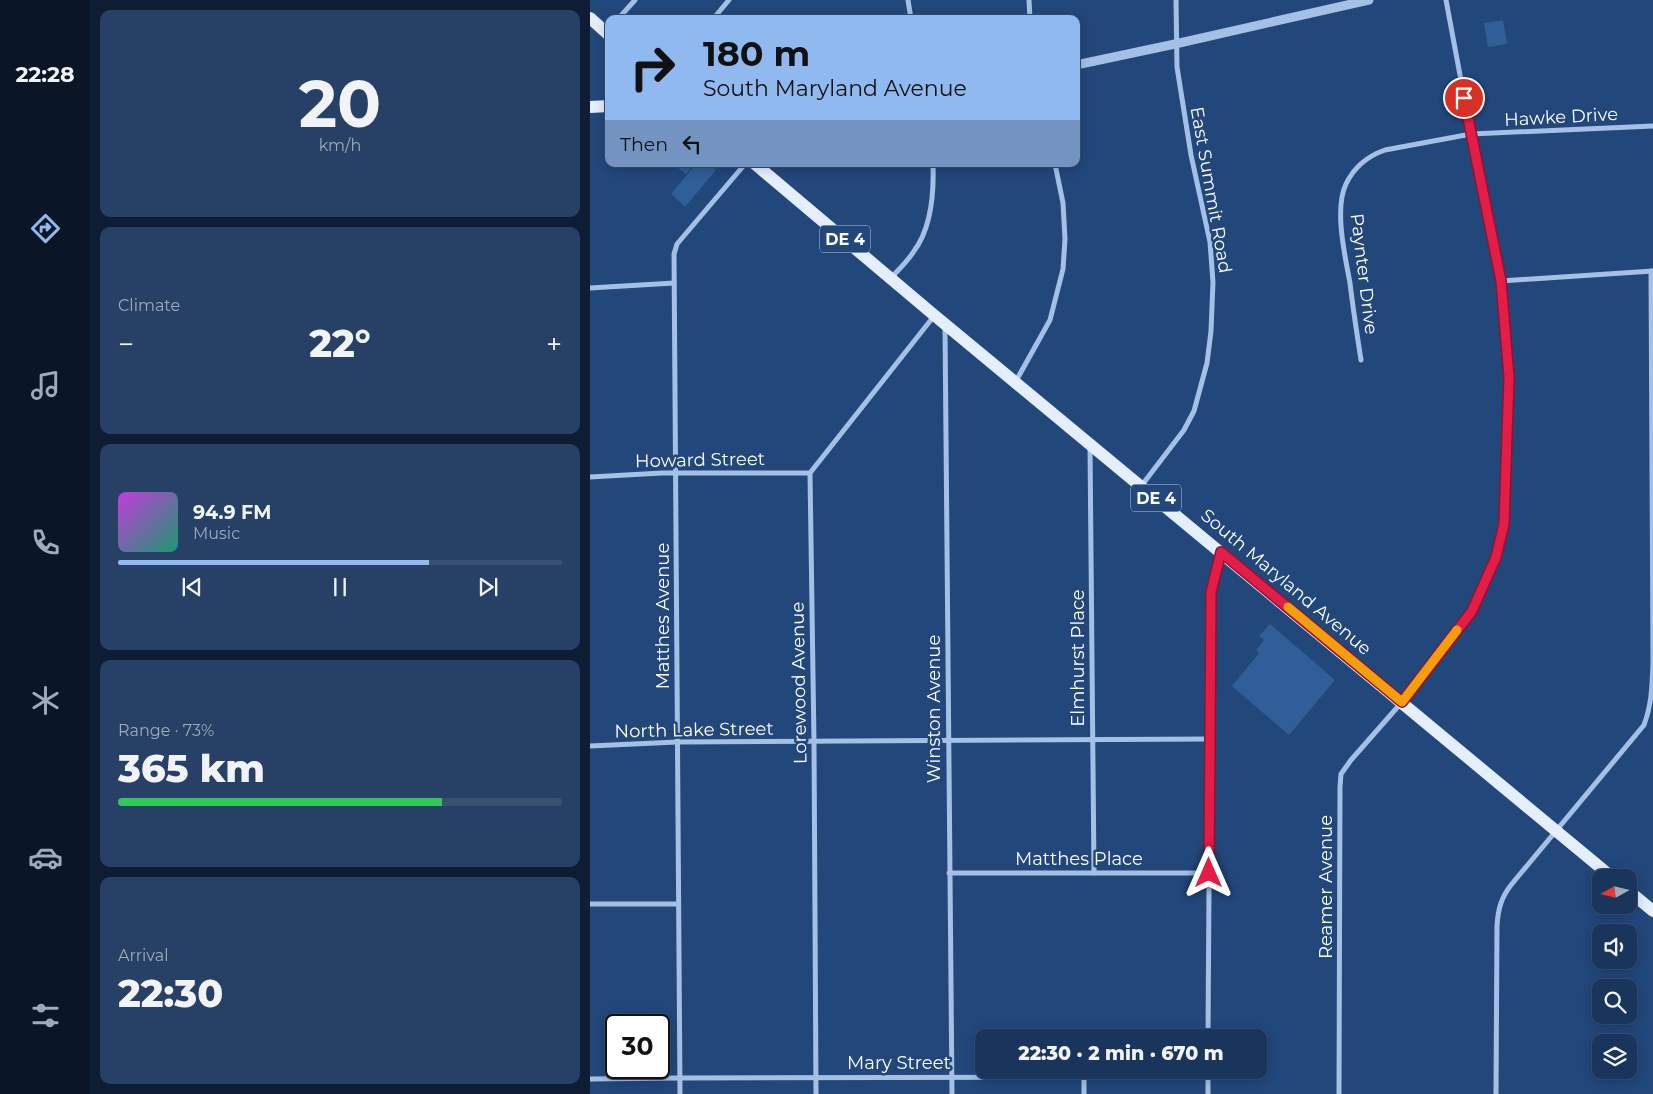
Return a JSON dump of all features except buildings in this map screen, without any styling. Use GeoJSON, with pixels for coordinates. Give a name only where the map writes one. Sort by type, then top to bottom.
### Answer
{"type":"FeatureCollection","features":[{"type":"Feature","properties":{"kind":"main road"},"geometry":{"type":"LineString","coordinates":[[590,18],[605,30]]}},
{"type":"Feature","properties":{"kind":"main road","name":"DE 4"},"geometry":{"type":"LineString","coordinates":[[759,167],[935,315]]}},
{"type":"Feature","properties":{"kind":"main road","name":"South Maryland Avenue"},"geometry":{"type":"LineString","coordinates":[[935,315],[1602,869]]}},
{"type":"Feature","properties":{"kind":"main road"},"geometry":{"type":"LineString","coordinates":[[1638,898],[1653,911]]}},
{"type":"Feature","properties":{"kind":"street"},"geometry":{"type":"LineString","coordinates":[[622,15],[635,0]]}},
{"type":"Feature","properties":{"kind":"street"},"geometry":{"type":"LineString","coordinates":[[716,15],[729,0]]}},
{"type":"Feature","properties":{"kind":"street"},"geometry":{"type":"LineString","coordinates":[[908,0],[910,15]]}},
{"type":"Feature","properties":{"kind":"street"},"geometry":{"type":"LineString","coordinates":[[1029,0],[1030,15]]}},
{"type":"Feature","properties":{"kind":"street","name":"East Summit Road"},"geometry":{"type":"LineString","coordinates":[[1142,486],[1184,430],[1194,411],[1207,363],[1211,330],[1213,282],[1210,242],[1191,155],[1177,67],[1176,0]]}},
{"type":"Feature","properties":{"kind":"street"},"geometry":{"type":"LineString","coordinates":[[1080,64],[1369,0]]}},
{"type":"Feature","properties":{"kind":"street","name":"Reamer Avenue"},"geometry":{"type":"LineString","coordinates":[[1339,1094],[1340,782],[1342,774],[1351,760],[1402,702],[1472,611],[1496,557],[1504,524],[1509,377],[1501,281],[1446,0]]}},
{"type":"Feature","properties":{"kind":"street","name":"Hawke Drive"},"geometry":{"type":"LineString","coordinates":[[1471,134],[1653,126]]}},
{"type":"Feature","properties":{"kind":"street","name":"Paynter Drive"},"geometry":{"type":"LineString","coordinates":[[1361,360],[1342,232],[1341,209],[1345,185],[1360,164],[1372,155],[1385,150],[1471,134]]}},
{"type":"Feature","properties":{"kind":"street","name":"Matthes Avenue"},"geometry":{"type":"LineString","coordinates":[[680,1094],[674,254],[677,244],[742,167]]}},
{"type":"Feature","properties":{"kind":"street"},"geometry":{"type":"LineString","coordinates":[[891,278],[915,250],[925,230],[932,202],[933,167]]}},
{"type":"Feature","properties":{"kind":"street"},"geometry":{"type":"LineString","coordinates":[[1016,382],[1050,320],[1063,269],[1065,239],[1063,203],[1056,167]]}},
{"type":"Feature","properties":{"kind":"street"},"geometry":{"type":"LineString","coordinates":[[1496,1094],[1498,908],[1504,895],[1644,725],[1650,710],[1652,696],[1652,271],[1501,281]]}},
{"type":"Feature","properties":{"kind":"street"},"geometry":{"type":"LineString","coordinates":[[590,288],[674,283]]}},
{"type":"Feature","properties":{"kind":"street"},"geometry":{"type":"LineString","coordinates":[[810,473],[935,315]]}},
{"type":"Feature","properties":{"kind":"street","name":"Winston Avenue"},"geometry":{"type":"LineString","coordinates":[[945,324],[952,1094]]}},
{"type":"Feature","properties":{"kind":"street","name":"Elmhurst Place"},"geometry":{"type":"LineString","coordinates":[[1090,443],[1094,873]]}},
{"type":"Feature","properties":{"kind":"street","name":"Howard Street"},"geometry":{"type":"LineString","coordinates":[[590,477],[676,473],[810,473]]}},
{"type":"Feature","properties":{"kind":"street","name":"Lorewood Avenue"},"geometry":{"type":"LineString","coordinates":[[810,473],[816,1094]]}},
{"type":"Feature","properties":{"kind":"street"},"geometry":{"type":"LineString","coordinates":[[1208,1029],[1211,592],[1221,552]]}},
{"type":"Feature","properties":{"kind":"street","name":"North Lake Street"},"geometry":{"type":"LineString","coordinates":[[590,746],[677,742],[1210,739]]}},
{"type":"Feature","properties":{"kind":"street","name":"Matthes Place"},"geometry":{"type":"LineString","coordinates":[[949,873],[1209,873]]}},
{"type":"Feature","properties":{"kind":"street"},"geometry":{"type":"LineString","coordinates":[[590,904],[678,904]]}},
{"type":"Feature","properties":{"kind":"street","name":"Mary Street"},"geometry":{"type":"LineString","coordinates":[[590,1079],[975,1077]]}},
{"type":"Feature","properties":{"kind":"street"},"geometry":{"type":"LineString","coordinates":[[1084,1079],[1084,1094]]}},
{"type":"Feature","properties":{"kind":"street"},"geometry":{"type":"LineString","coordinates":[[1208,1079],[1208,1094]]}},
{"type":"Feature","properties":{"kind":"slow traffic"},"geometry":{"type":"LineString","coordinates":[[1288,607],[1402,702],[1457,630]]}},
{"type":"Feature","properties":{"kind":"route"},"geometry":{"type":"LineString","coordinates":[[1209,873],[1211,592],[1221,552],[1402,702],[1472,611],[1496,557],[1504,524],[1509,377],[1501,281],[1464,98]]}}]}
